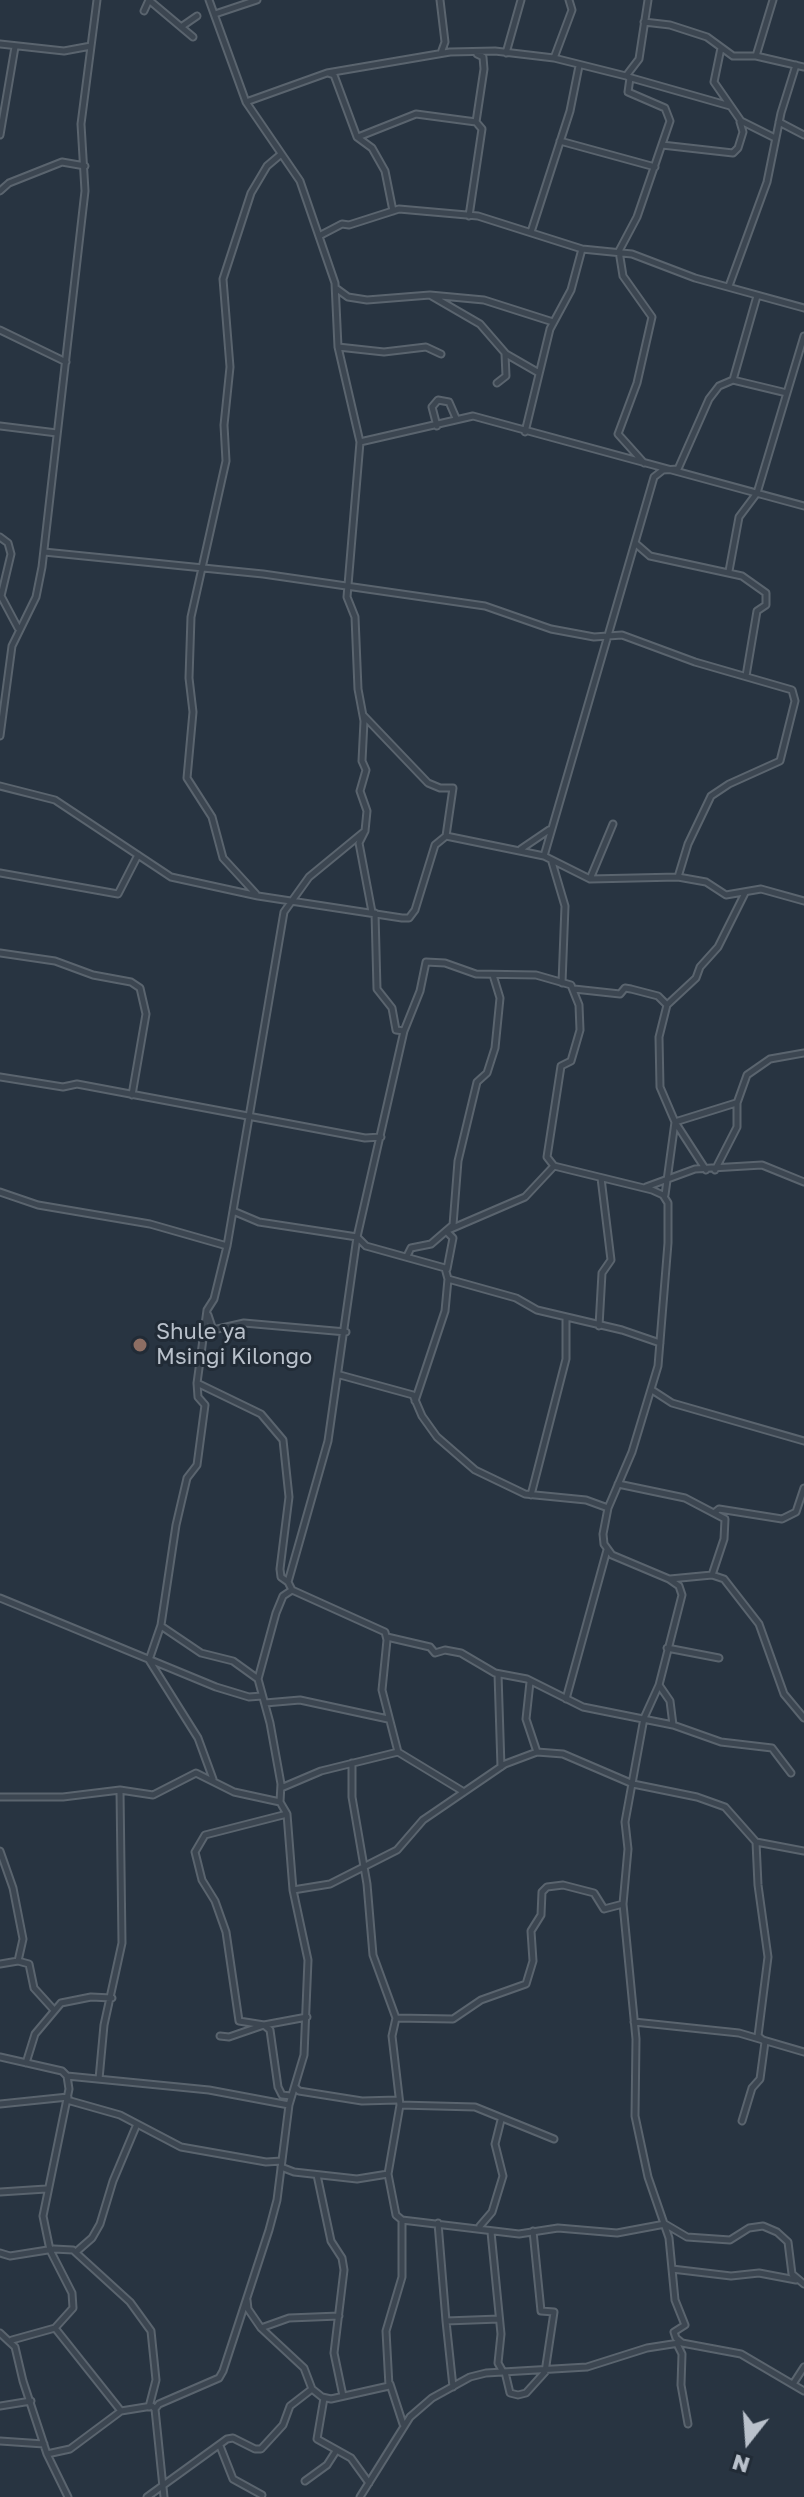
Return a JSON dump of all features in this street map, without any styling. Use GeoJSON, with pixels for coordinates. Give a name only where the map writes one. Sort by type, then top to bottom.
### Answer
{"type":"FeatureCollection","features":[{"type":"Feature","properties":{"kind":"street"},"geometry":{"type":"LineString","coordinates":[[0,736],[10,659],[18,628],[36,597],[44,552],[85,166],[81,124],[97,0]]}},
{"type":"Feature","properties":{"kind":"street"},"geometry":{"type":"LineString","coordinates":[[144,11],[149,0],[193,37]]}},
{"type":"Feature","properties":{"kind":"street"},"geometry":{"type":"LineString","coordinates":[[209,0],[246,102],[300,181],[336,289],[338,347],[360,442],[347,597],[355,617],[362,761],[366,770],[360,791],[367,811],[365,831],[359,843],[374,912],[377,989],[392,1008],[396,1030],[404,1031]]}},
{"type":"Feature","properties":{"kind":"street"},"geometry":{"type":"LineString","coordinates":[[215,14],[257,0]]}},
{"type":"Feature","properties":{"kind":"street"},"geometry":{"type":"LineString","coordinates":[[440,0],[445,42],[441,54]]}},
{"type":"Feature","properties":{"kind":"street"},"geometry":{"type":"LineString","coordinates":[[506,53],[521,0]]}},
{"type":"Feature","properties":{"kind":"street"},"geometry":{"type":"LineString","coordinates":[[554,58],[572,10],[569,0]]}},
{"type":"Feature","properties":{"kind":"street"},"geometry":{"type":"LineString","coordinates":[[648,0],[639,59],[628,77],[628,92],[659,104],[668,113],[669,129],[637,217],[619,251],[623,276],[652,317],[637,383],[618,434],[646,463],[654,477]]}},
{"type":"Feature","properties":{"kind":"street"},"geometry":{"type":"LineString","coordinates":[[756,56],[773,0]]}},
{"type":"Feature","properties":{"kind":"street"},"geometry":{"type":"LineString","coordinates":[[181,27],[197,16]]}},
{"type":"Feature","properties":{"kind":"street"},"geometry":{"type":"LineString","coordinates":[[644,22],[694,32],[707,37],[733,56],[756,56],[804,67]]}},
{"type":"Feature","properties":{"kind":"street"},"geometry":{"type":"LineString","coordinates":[[0,44],[64,51],[91,46]]}},
{"type":"Feature","properties":{"kind":"street"},"geometry":{"type":"LineString","coordinates":[[0,135],[15,47]]}},
{"type":"Feature","properties":{"kind":"street"},"geometry":{"type":"LineString","coordinates":[[662,145],[735,152],[743,132],[741,121],[713,76],[721,48]]}},
{"type":"Feature","properties":{"kind":"street"},"geometry":{"type":"LineString","coordinates":[[246,102],[327,73],[441,54],[506,53],[554,58],[731,106]]}},
{"type":"Feature","properties":{"kind":"street"},"geometry":{"type":"LineString","coordinates":[[476,54],[483,57],[484,69],[476,122]]}},
{"type":"Feature","properties":{"kind":"street"},"geometry":{"type":"LineString","coordinates":[[729,286],[767,182],[775,138],[796,65]]}},
{"type":"Feature","properties":{"kind":"street"},"geometry":{"type":"LineString","coordinates":[[531,232],[579,66]]}},
{"type":"Feature","properties":{"kind":"street"},"geometry":{"type":"LineString","coordinates":[[327,73],[334,75],[357,137],[372,148],[385,171],[393,211]]}},
{"type":"Feature","properties":{"kind":"street"},"geometry":{"type":"LineString","coordinates":[[357,137],[416,114],[476,122],[482,129],[469,216]]}},
{"type":"Feature","properties":{"kind":"street"},"geometry":{"type":"LineString","coordinates":[[741,121],[775,138]]}},
{"type":"Feature","properties":{"kind":"street"},"geometry":{"type":"LineString","coordinates":[[779,122],[804,135]]}},
{"type":"Feature","properties":{"kind":"street"},"geometry":{"type":"LineString","coordinates":[[559,141],[655,167]]}},
{"type":"Feature","properties":{"kind":"street"},"geometry":{"type":"LineString","coordinates":[[256,895],[223,858],[212,817],[187,778],[193,712],[189,678],[191,617],[226,461],[224,425],[230,367],[223,279],[251,193],[267,166],[280,155]]}},
{"type":"Feature","properties":{"kind":"street"},"geometry":{"type":"LineString","coordinates":[[0,184],[37,175],[62,162],[85,166]]}},
{"type":"Feature","properties":{"kind":"street"},"geometry":{"type":"LineString","coordinates":[[0,191],[9,183]]}},
{"type":"Feature","properties":{"kind":"street"},"geometry":{"type":"LineString","coordinates":[[319,236],[342,224],[349,225],[393,211],[469,216],[582,249],[619,251],[804,308]]}},
{"type":"Feature","properties":{"kind":"street"},"geometry":{"type":"LineString","coordinates":[[525,432],[553,322],[571,290],[582,249]]}},
{"type":"Feature","properties":{"kind":"street"},"geometry":{"type":"LineString","coordinates":[[336,289],[348,297],[367,300],[430,295],[484,300],[553,322]]}},
{"type":"Feature","properties":{"kind":"street"},"geometry":{"type":"LineString","coordinates":[[430,295],[480,324],[505,353],[539,373]]}},
{"type":"Feature","properties":{"kind":"street"},"geometry":{"type":"LineString","coordinates":[[733,380],[757,296]]}},
{"type":"Feature","properties":{"kind":"street"},"geometry":{"type":"LineString","coordinates":[[0,330],[66,362]]}},
{"type":"Feature","properties":{"kind":"street"},"geometry":{"type":"LineString","coordinates":[[729,571],[739,517],[757,493],[804,336]]}},
{"type":"Feature","properties":{"kind":"street"},"geometry":{"type":"LineString","coordinates":[[338,347],[384,352],[426,347],[441,354]]}},
{"type":"Feature","properties":{"kind":"street"},"geometry":{"type":"LineString","coordinates":[[497,383],[506,376],[505,353]]}},
{"type":"Feature","properties":{"kind":"street"},"geometry":{"type":"LineString","coordinates":[[678,469],[709,399],[719,386],[733,380],[787,393]]}},
{"type":"Feature","properties":{"kind":"street"},"geometry":{"type":"LineString","coordinates":[[437,426],[432,407],[438,400],[448,401],[456,418]]}},
{"type":"Feature","properties":{"kind":"street"},"geometry":{"type":"LineString","coordinates":[[360,442],[473,416],[505,423],[525,432],[678,469],[804,506]]}},
{"type":"Feature","properties":{"kind":"street"},"geometry":{"type":"LineString","coordinates":[[0,426],[57,433]]}},
{"type":"Feature","properties":{"kind":"street"},"geometry":{"type":"LineString","coordinates":[[562,983],[565,906],[558,874],[546,857],[550,830],[654,477],[663,470],[678,469]]}},
{"type":"Feature","properties":{"kind":"street"},"geometry":{"type":"LineString","coordinates":[[0,537],[8,543],[11,554],[1,596],[18,628]]}},
{"type":"Feature","properties":{"kind":"street"},"geometry":{"type":"LineString","coordinates":[[634,542],[643,553]]}},
{"type":"Feature","properties":{"kind":"street"},"geometry":{"type":"LineString","coordinates":[[44,552],[348,586],[485,606],[551,629],[605,637],[622,635],[780,685],[794,693],[781,758],[711,796],[688,844],[678,877]]}},
{"type":"Feature","properties":{"kind":"street"},"geometry":{"type":"LineString","coordinates":[[630,557],[643,553],[729,571],[758,584],[766,593],[766,605],[757,611],[746,676]]}},
{"type":"Feature","properties":{"kind":"street"},"geometry":{"type":"LineString","coordinates":[[0,786],[55,800],[171,877],[256,895],[409,918],[416,909],[435,845],[446,836],[453,788],[440,788],[428,783],[362,713]]}},
{"type":"Feature","properties":{"kind":"street"},"geometry":{"type":"LineString","coordinates":[[590,879],[613,824]]}},
{"type":"Feature","properties":{"kind":"street"},"geometry":{"type":"LineString","coordinates":[[519,849],[550,830]]}},
{"type":"Feature","properties":{"kind":"street"},"geometry":{"type":"LineString","coordinates":[[149,1660],[161,1625],[176,1525],[187,1478],[197,1465],[205,1405],[198,1397],[197,1383],[207,1310],[214,1299],[227,1246],[248,1115],[289,900],[309,877],[365,831]]}},
{"type":"Feature","properties":{"kind":"street"},"geometry":{"type":"LineString","coordinates":[[446,836],[546,857],[590,879],[678,877],[706,882],[726,895],[761,889],[804,901]]}},
{"type":"Feature","properties":{"kind":"street"},"geometry":{"type":"LineString","coordinates":[[0,873],[118,894],[138,855]]}},
{"type":"Feature","properties":{"kind":"street"},"geometry":{"type":"LineString","coordinates":[[706,1170],[675,1122],[660,1087],[659,1037],[667,1005],[696,978],[700,967],[718,947],[745,892]]}},
{"type":"Feature","properties":{"kind":"street"},"geometry":{"type":"LineString","coordinates":[[0,953],[55,961],[93,975],[131,982],[140,988],[146,1014],[132,1095]]}},
{"type":"Feature","properties":{"kind":"street"},"geometry":{"type":"LineString","coordinates":[[288,1582],[328,1441],[346,1332],[357,1237],[404,1031],[420,991],[426,962],[493,975],[536,975],[567,982],[574,989],[579,1005],[580,1030],[571,1061],[561,1066],[555,1095],[554,1126],[547,1153],[554,1166],[645,1187],[665,1196]]}},
{"type":"Feature","properties":{"kind":"street"},"geometry":{"type":"LineString","coordinates":[[407,1256],[411,1248],[431,1244],[453,1225],[458,1161],[477,1082],[487,1073],[495,1048],[500,998],[493,975]]}},
{"type":"Feature","properties":{"kind":"street"},"geometry":{"type":"LineString","coordinates":[[574,989],[620,994],[625,988],[631,989],[658,996],[667,1005]]}},
{"type":"Feature","properties":{"kind":"street"},"geometry":{"type":"LineString","coordinates":[[715,1170],[725,1143],[736,1130],[737,1103],[747,1075],[754,1068],[776,1058],[804,1053]]}},
{"type":"Feature","properties":{"kind":"street"},"geometry":{"type":"LineString","coordinates":[[0,1077],[63,1087],[77,1084],[365,1138],[381,1137]]}},
{"type":"Feature","properties":{"kind":"street"},"geometry":{"type":"LineString","coordinates":[[675,1122],[737,1103]]}},
{"type":"Feature","properties":{"kind":"street"},"geometry":{"type":"LineString","coordinates":[[566,1699],[607,1550],[603,1525],[652,1390],[661,1343],[669,1229],[666,1180],[675,1122]]}},
{"type":"Feature","properties":{"kind":"street"},"geometry":{"type":"LineString","coordinates":[[645,1187],[691,1171],[762,1165],[804,1182]]}},
{"type":"Feature","properties":{"kind":"street"},"geometry":{"type":"LineString","coordinates":[[446,1231],[525,1197],[554,1166]]}},
{"type":"Feature","properties":{"kind":"street"},"geometry":{"type":"LineString","coordinates":[[599,1326],[602,1273],[611,1260],[601,1177]]}},
{"type":"Feature","properties":{"kind":"street"},"geometry":{"type":"LineString","coordinates":[[0,1192],[38,1205],[150,1224],[227,1246]]}},
{"type":"Feature","properties":{"kind":"street"},"geometry":{"type":"LineString","coordinates":[[233,1211],[259,1222],[357,1237],[366,1246],[444,1268],[448,1276],[566,1317],[661,1343]]}},
{"type":"Feature","properties":{"kind":"street"},"geometry":{"type":"LineString","coordinates":[[415,1401],[443,1318],[453,1238],[446,1231]]}},
{"type":"Feature","properties":{"kind":"street"},"geometry":{"type":"LineString","coordinates":[[207,1310],[213,1330],[244,1323],[346,1332]]}},
{"type":"Feature","properties":{"kind":"street"},"geometry":{"type":"LineString","coordinates":[[531,1495],[566,1359],[566,1317]]}},
{"type":"Feature","properties":{"kind":"street"},"geometry":{"type":"LineString","coordinates":[[340,1374],[340,1377],[413,1395],[422,1416],[447,1447],[475,1470],[531,1495],[586,1500],[608,1508]]}},
{"type":"Feature","properties":{"kind":"street"},"geometry":{"type":"LineString","coordinates":[[197,1383],[261,1414],[283,1440],[289,1497],[281,1577],[292,1590],[383,1631],[387,1637],[382,1690],[398,1752],[464,1792]]}},
{"type":"Feature","properties":{"kind":"street"},"geometry":{"type":"LineString","coordinates":[[652,1390],[672,1403],[804,1441]]}},
{"type":"Feature","properties":{"kind":"street"},"geometry":{"type":"LineString","coordinates":[[618,1484],[685,1498],[727,1523],[712,1575]]}},
{"type":"Feature","properties":{"kind":"street"},"geometry":{"type":"LineString","coordinates":[[714,1513],[719,1509],[782,1519],[796,1512],[804,1488]]}},
{"type":"Feature","properties":{"kind":"street"},"geometry":{"type":"LineString","coordinates":[[607,1550],[612,1555],[669,1579],[679,1586],[682,1595],[659,1685],[644,1718],[625,1822],[628,1849],[623,1904],[634,2022],[635,2116],[648,2177],[665,2224],[675,2300],[685,2325],[674,2332],[682,2354],[681,2385],[688,2424]]}},
{"type":"Feature","properties":{"kind":"street"},"geometry":{"type":"LineString","coordinates":[[669,1579],[712,1575],[724,1579],[747,1604],[762,1631],[784,1694],[804,1718]]}},
{"type":"Feature","properties":{"kind":"street"},"geometry":{"type":"LineString","coordinates":[[47,2454],[70,2449],[121,2411],[152,2408],[219,2378],[277,2200],[289,2105],[304,2055],[308,1960],[293,1890],[287,1814],[280,1802],[281,1788],[258,1679],[280,1605],[292,1590]]}},
{"type":"Feature","properties":{"kind":"street"},"geometry":{"type":"LineString","coordinates":[[0,1598],[216,1687],[249,1697],[262,1696]]}},
{"type":"Feature","properties":{"kind":"street"},"geometry":{"type":"LineString","coordinates":[[161,1625],[198,1651],[233,1661],[258,1679]]}},
{"type":"Feature","properties":{"kind":"street"},"geometry":{"type":"LineString","coordinates":[[387,1637],[430,1647],[435,1653],[445,1650],[461,1653],[498,1674],[530,1682],[593,1710],[673,1725],[721,1742],[772,1748],[791,1773]]}},
{"type":"Feature","properties":{"kind":"street"},"geometry":{"type":"LineString","coordinates":[[667,1648],[719,1658]]}},
{"type":"Feature","properties":{"kind":"street"},"geometry":{"type":"LineString","coordinates":[[149,1660],[198,1738],[213,1779]]}},
{"type":"Feature","properties":{"kind":"street"},"geometry":{"type":"LineString","coordinates":[[498,1674],[501,1768]]}},
{"type":"Feature","properties":{"kind":"street"},"geometry":{"type":"LineString","coordinates":[[530,1682],[526,1721],[537,1752]]}},
{"type":"Feature","properties":{"kind":"street"},"geometry":{"type":"LineString","coordinates":[[659,1685],[670,1701],[673,1725]]}},
{"type":"Feature","properties":{"kind":"street"},"geometry":{"type":"LineString","coordinates":[[265,1703],[300,1700],[388,1719]]}},
{"type":"Feature","properties":{"kind":"street"},"geometry":{"type":"LineString","coordinates":[[281,1788],[321,1771],[398,1752]]}},
{"type":"Feature","properties":{"kind":"street"},"geometry":{"type":"LineString","coordinates":[[293,1890],[330,1884],[397,1850],[423,1820],[501,1768],[537,1752],[563,1754],[633,1784],[697,1797],[725,1807],[756,1842],[804,1851]]}},
{"type":"Feature","properties":{"kind":"street"},"geometry":{"type":"LineString","coordinates":[[352,1763],[352,1797],[368,1893],[373,1955],[396,2018],[392,2036],[397,2057],[399,2102],[388,2174],[396,2215],[402,2220],[479,2227],[491,2232],[558,2228],[617,2233],[665,2224],[687,2237],[730,2240],[754,2226],[771,2229],[791,2246],[790,2267],[796,2280]]}},
{"type":"Feature","properties":{"kind":"street"},"geometry":{"type":"LineString","coordinates":[[0,1797],[63,1797],[120,1790],[153,1795],[192,1774],[213,1779],[234,1792],[280,1802]]}},
{"type":"Feature","properties":{"kind":"street"},"geometry":{"type":"LineString","coordinates":[[99,2079],[104,2025],[122,1943],[120,1790]]}},
{"type":"Feature","properties":{"kind":"street"},"geometry":{"type":"LineString","coordinates":[[287,1814],[205,1835],[195,1852],[202,1880],[215,1901],[226,1932],[238,2019],[264,2025],[270,2030],[278,2087],[282,2095],[291,2096]]}},
{"type":"Feature","properties":{"kind":"street"},"geometry":{"type":"LineString","coordinates":[[756,1842],[758,1885],[768,1957],[758,2036]]}},
{"type":"Feature","properties":{"kind":"street"},"geometry":{"type":"LineString","coordinates":[[0,1851],[21,1917],[22,1953],[18,1961]]}},
{"type":"Feature","properties":{"kind":"street"},"geometry":{"type":"LineString","coordinates":[[396,2018],[453,2019],[481,2000],[526,1984],[533,1961],[531,1931],[541,1915],[542,1892],[547,1887],[563,1885],[594,1893],[604,1909],[623,1904]]}},
{"type":"Feature","properties":{"kind":"street"},"geometry":{"type":"LineString","coordinates":[[0,1964],[18,1961],[29,1964],[34,1988],[53,2009]]}},
{"type":"Feature","properties":{"kind":"street"},"geometry":{"type":"LineString","coordinates":[[26,2063],[35,2034],[53,2009],[73,1999],[112,1998]]}},
{"type":"Feature","properties":{"kind":"street"},"geometry":{"type":"LineString","coordinates":[[220,2036],[229,2037],[264,2025],[307,2017]]}},
{"type":"Feature","properties":{"kind":"street"},"geometry":{"type":"LineString","coordinates":[[634,2022],[758,2036],[804,2052]]}},
{"type":"Feature","properties":{"kind":"street"},"geometry":{"type":"LineString","coordinates":[[742,2121],[752,2088],[760,2079],[765,2042],[758,2036]]}},
{"type":"Feature","properties":{"kind":"street"},"geometry":{"type":"LineString","coordinates":[[0,2057],[62,2071],[67,2076],[209,2090],[289,2105]]}},
{"type":"Feature","properties":{"kind":"street"},"geometry":{"type":"LineString","coordinates":[[12,2340],[55,2328],[70,2314],[74,2303],[50,2250],[43,2216],[46,2189],[67,2098],[67,2076]]}},
{"type":"Feature","properties":{"kind":"street"},"geometry":{"type":"LineString","coordinates":[[295,2087],[299,2091],[362,2101],[475,2107],[554,2139]]}},
{"type":"Feature","properties":{"kind":"street"},"geometry":{"type":"LineString","coordinates":[[0,2104],[67,2098],[106,2110],[181,2147],[282,2164]]}},
{"type":"Feature","properties":{"kind":"street"},"geometry":{"type":"LineString","coordinates":[[479,2227],[492,2212],[503,2176],[495,2144],[501,2120]]}},
{"type":"Feature","properties":{"kind":"street"},"geometry":{"type":"LineString","coordinates":[[76,2252],[92,2238],[100,2224],[113,2181],[137,2124]]}},
{"type":"Feature","properties":{"kind":"street"},"geometry":{"type":"LineString","coordinates":[[282,2164],[285,2171],[317,2175],[366,2179],[388,2174]]}},
{"type":"Feature","properties":{"kind":"street"},"geometry":{"type":"LineString","coordinates":[[317,2175],[331,2241],[343,2262],[344,2288],[334,2353],[343,2396]]}},
{"type":"Feature","properties":{"kind":"street"},"geometry":{"type":"LineString","coordinates":[[0,2192],[46,2189]]}},
{"type":"Feature","properties":{"kind":"street"},"geometry":{"type":"LineString","coordinates":[[402,2220],[402,2279],[386,2341],[389,2383],[403,2425]]}},
{"type":"Feature","properties":{"kind":"street"},"geometry":{"type":"LineString","coordinates":[[438,2222],[453,2387]]}},
{"type":"Feature","properties":{"kind":"street"},"geometry":{"type":"LineString","coordinates":[[491,2232],[502,2345],[498,2363],[510,2393],[518,2395],[526,2393],[545,2372],[554,2312],[541,2311],[533,2231]]}},
{"type":"Feature","properties":{"kind":"street"},"geometry":{"type":"LineString","coordinates":[[0,2253],[10,2256],[50,2250],[76,2252],[130,2302],[149,2326],[156,2380],[152,2408],[164,2497]]}},
{"type":"Feature","properties":{"kind":"street"},"geometry":{"type":"LineString","coordinates":[[672,2269],[731,2276],[753,2273],[804,2284]]}},
{"type":"Feature","properties":{"kind":"street"},"geometry":{"type":"LineString","coordinates":[[247,2295],[248,2309],[261,2328],[304,2368],[312,2389],[324,2398],[387,2387],[389,2383]]}},
{"type":"Feature","properties":{"kind":"street"},"geometry":{"type":"LineString","coordinates":[[261,2328],[289,2318],[339,2316]]}},
{"type":"Feature","properties":{"kind":"street"},"geometry":{"type":"LineString","coordinates":[[446,2321],[499,2319]]}},
{"type":"Feature","properties":{"kind":"street"},"geometry":{"type":"LineString","coordinates":[[55,2328],[121,2411]]}},
{"type":"Feature","properties":{"kind":"street"},"geometry":{"type":"LineString","coordinates":[[0,2333],[12,2340],[47,2454],[68,2497]]}},
{"type":"Feature","properties":{"kind":"street"},"geometry":{"type":"LineString","coordinates":[[360,2497],[403,2425],[419,2407],[476,2375],[587,2367],[647,2348],[678,2343],[741,2354],[804,2391]]}},
{"type":"Feature","properties":{"kind":"street"},"geometry":{"type":"LineString","coordinates":[[793,2384],[804,2367]]}},
{"type":"Feature","properties":{"kind":"street"},"geometry":{"type":"LineString","coordinates":[[147,2497],[161,2483],[227,2439],[233,2438],[261,2449],[283,2425],[290,2406],[312,2389]]}},
{"type":"Feature","properties":{"kind":"street"},"geometry":{"type":"LineString","coordinates":[[324,2398],[317,2439],[355,2462],[369,2483]]}},
{"type":"Feature","properties":{"kind":"street"},"geometry":{"type":"LineString","coordinates":[[0,2406],[31,2401]]}},
{"type":"Feature","properties":{"kind":"street"},"geometry":{"type":"LineString","coordinates":[[0,2441],[44,2444]]}},
{"type":"Feature","properties":{"kind":"street"},"geometry":{"type":"LineString","coordinates":[[220,2446],[233,2479],[262,2495]]}},
{"type":"Feature","properties":{"kind":"street"},"geometry":{"type":"LineString","coordinates":[[305,2481],[327,2465],[336,2451]]}},
{"type":"Feature","properties":{"kind":"place","name":"Shule ya Msingi Kilongo"},"geometry":{"type":"Point","coordinates":[140,1345]}}]}
